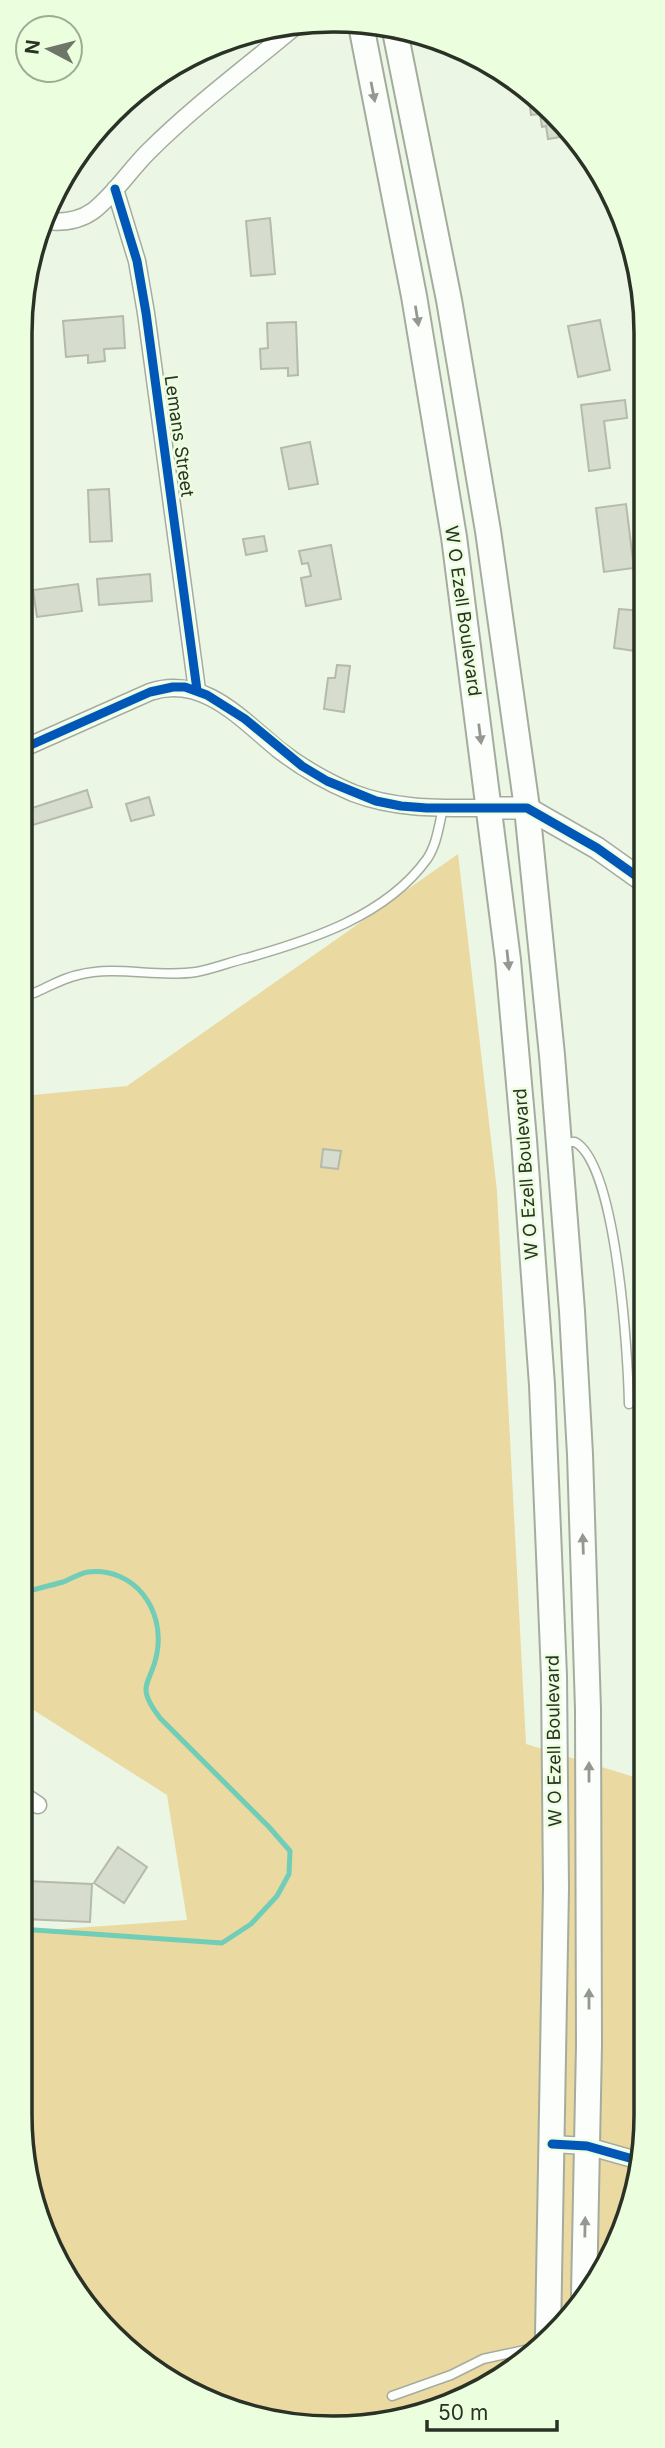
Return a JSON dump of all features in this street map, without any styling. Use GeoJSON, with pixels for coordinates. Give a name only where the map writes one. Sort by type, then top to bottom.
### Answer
{"type":"FeatureCollection","features":[{"type":"Feature","properties":{"kind":"main road","name":"W O Ezell Boulevard"},"geometry":{"type":"LineString","coordinates":[[362,33],[414,296],[454,537],[508,960],[524,1140],[548,1496],[554,1676],[555,1839],[548,2325]]}},
{"type":"Feature","properties":{"kind":"main road","name":"W O Ezell Boulevard"},"geometry":{"type":"LineString","coordinates":[[396,38],[449,300],[488,531],[527,808],[558,1137],[580,1454],[588,1709],[590,1838],[584,2281]]}},
{"type":"Feature","properties":{"kind":"main road"},"geometry":{"type":"LineString","coordinates":[[524,1140],[558,1137]]}},
{"type":"Feature","properties":{"kind":"main road"},"geometry":{"type":"LineString","coordinates":[[555,1839],[590,1838]]}},
{"type":"Feature","properties":{"kind":"street"},"geometry":{"type":"LineString","coordinates":[[52,221],[76,220],[91,213],[156,144],[285,35]]}},
{"type":"Feature","properties":{"kind":"street","name":"Lemans Street"},"geometry":{"type":"LineString","coordinates":[[115,189],[137,261],[146,313],[197,690]]}},
{"type":"Feature","properties":{"kind":"street"},"geometry":{"type":"LineString","coordinates":[[32,744],[161,688],[197,690],[245,719],[280,750],[327,781],[376,801],[401,806],[527,808],[597,848],[634,874]]}},
{"type":"Feature","properties":{"kind":"street"},"geometry":{"type":"LineString","coordinates":[[32,1801],[38,1805]]}},
{"type":"Feature","properties":{"kind":"street"},"geometry":{"type":"LineString","coordinates":[[552,2144],[587,2146],[630,2158]]}},
{"type":"Feature","properties":{"kind":"lane"},"geometry":{"type":"LineString","coordinates":[[34,993],[79,974],[118,971],[156,975],[197,972],[300,943],[347,922],[398,890],[427,858],[436,839],[443,808]]}},
{"type":"Feature","properties":{"kind":"lane"},"geometry":{"type":"LineString","coordinates":[[558,1137],[580,1145],[594,1165],[606,1203],[616,1255],[629,1404]]}},
{"type":"Feature","properties":{"kind":"lane"},"geometry":{"type":"LineString","coordinates":[[391,2396],[451,2375],[482,2359],[520,2351]]}},
{"type":"Feature","properties":{"kind":"shaded area"},"geometry":{"type":"Polygon","coordinates":[[[458,854],[497,1191],[526,1744],[634,1777],[634,2116],[628,2174],[611,2231],[583,2283],[559,2314],[531,2342],[483,2376],[448,2394],[391,2411],[352,2416],[313,2416],[274,2411],[217,2394],[165,2366],[134,2342],[106,2314],[82,2283],[54,2231],[37,2174],[32,2135],[32,1931],[187,1920],[167,1795],[32,1709],[32,1095],[127,1086],[458,854]]]}},
{"type":"Feature","properties":{"kind":"building"},"geometry":{"type":"Polygon","coordinates":[[[530,105],[539,114],[531,115],[530,105]]]}},
{"type":"Feature","properties":{"kind":"building"},"geometry":{"type":"Polygon","coordinates":[[[540,115],[561,137],[548,139],[546,126],[542,127],[540,115]]]}},
{"type":"Feature","properties":{"kind":"building"},"geometry":{"type":"Polygon","coordinates":[[[270,218],[275,274],[251,276],[246,221],[270,218]]]}},
{"type":"Feature","properties":{"kind":"building"},"geometry":{"type":"Polygon","coordinates":[[[123,316],[125,348],[104,349],[105,361],[88,363],[88,355],[66,357],[63,321],[123,316]]]}},
{"type":"Feature","properties":{"kind":"building"},"geometry":{"type":"Polygon","coordinates":[[[600,320],[610,370],[578,377],[568,326],[600,320]]]}},
{"type":"Feature","properties":{"kind":"building"},"geometry":{"type":"Polygon","coordinates":[[[296,322],[298,375],[288,376],[288,368],[261,369],[260,349],[268,348],[267,323],[296,322]]]}},
{"type":"Feature","properties":{"kind":"building"},"geometry":{"type":"Polygon","coordinates":[[[625,400],[627,418],[604,421],[610,468],[589,471],[581,405],[625,400]]]}},
{"type":"Feature","properties":{"kind":"building"},"geometry":{"type":"Polygon","coordinates":[[[310,442],[318,484],[289,489],[281,448],[310,442]]]}},
{"type":"Feature","properties":{"kind":"building"},"geometry":{"type":"Polygon","coordinates":[[[109,489],[112,541],[90,542],[88,490],[109,489]]]}},
{"type":"Feature","properties":{"kind":"building"},"geometry":{"type":"Polygon","coordinates":[[[626,504],[634,568],[604,572],[596,508],[626,504]]]}},
{"type":"Feature","properties":{"kind":"building"},"geometry":{"type":"Polygon","coordinates":[[[264,536],[267,551],[246,555],[243,539],[264,536]]]}},
{"type":"Feature","properties":{"kind":"building"},"geometry":{"type":"Polygon","coordinates":[[[331,545],[341,599],[306,606],[301,578],[311,576],[308,563],[302,564],[299,551],[331,545]]]}},
{"type":"Feature","properties":{"kind":"building"},"geometry":{"type":"Polygon","coordinates":[[[150,574],[152,601],[99,605],[97,579],[150,574]]]}},
{"type":"Feature","properties":{"kind":"building"},"geometry":{"type":"Polygon","coordinates":[[[78,584],[82,611],[37,617],[33,590],[78,584]]]}},
{"type":"Feature","properties":{"kind":"building"},"geometry":{"type":"Polygon","coordinates":[[[619,609],[634,610],[634,651],[614,648],[619,609]]]}},
{"type":"Feature","properties":{"kind":"building"},"geometry":{"type":"Polygon","coordinates":[[[337,665],[350,666],[344,712],[324,709],[328,678],[335,678],[337,665]]]}},
{"type":"Feature","properties":{"kind":"building"},"geometry":{"type":"Polygon","coordinates":[[[87,790],[92,807],[32,825],[32,808],[87,790]]]}},
{"type":"Feature","properties":{"kind":"building"},"geometry":{"type":"Polygon","coordinates":[[[149,797],[154,815],[131,821],[126,804],[149,797]]]}},
{"type":"Feature","properties":{"kind":"building"},"geometry":{"type":"Polygon","coordinates":[[[323,1149],[341,1151],[338,1169],[321,1167],[323,1149]]]}},
{"type":"Feature","properties":{"kind":"building"},"geometry":{"type":"Polygon","coordinates":[[[118,1847],[147,1867],[124,1903],[94,1883],[118,1847]]]}},
{"type":"Feature","properties":{"kind":"building"},"geometry":{"type":"Polygon","coordinates":[[[32,1881],[92,1884],[90,1922],[32,1919],[32,1881]]]}},
{"type":"Feature","properties":{"kind":"waterway"},"geometry":{"type":"LineString","coordinates":[[32,1590],[88,1572],[105,1572],[120,1576],[133,1584],[151,1607],[156,1622],[157,1653],[146,1685],[152,1707],[290,1851],[289,1874],[277,1896],[251,1924],[222,1943],[32,1930]]}},
{"type":"Feature","properties":{"kind":"cycle path"},"geometry":{"type":"LineString","coordinates":[[115,189],[137,261],[146,313],[197,690]]}},
{"type":"Feature","properties":{"kind":"cycle path"},"geometry":{"type":"LineString","coordinates":[[32,744],[150,692],[185,687],[207,695],[245,719],[302,766],[327,781],[376,801],[401,806],[527,808],[597,848],[634,874]]}},
{"type":"Feature","properties":{"kind":"cycle path"},"geometry":{"type":"LineString","coordinates":[[552,2144],[587,2146],[630,2158]]}}]}
